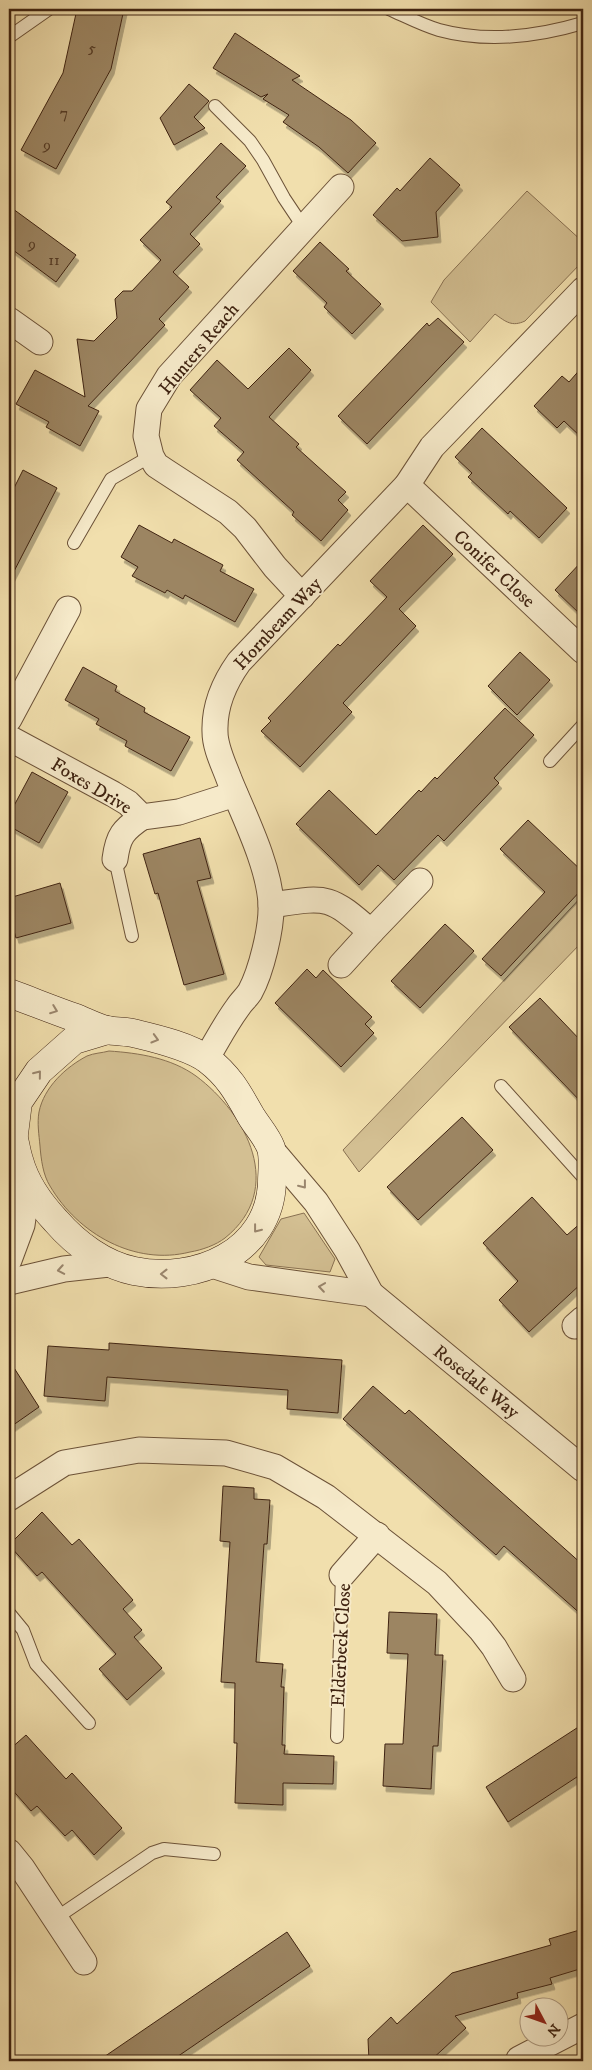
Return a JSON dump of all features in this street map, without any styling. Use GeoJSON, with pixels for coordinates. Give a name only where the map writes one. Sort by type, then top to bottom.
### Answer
{"type":"FeatureCollection","features":[{"type":"Feature","properties":{"kind":"street","name":"Hunters Reach"},"geometry":{"type":"LineString","coordinates":[[150,456],[146,436],[149,409],[169,376],[341,187]]}},
{"type":"Feature","properties":{"kind":"street","name":"Hornbeam Way"},"geometry":{"type":"LineString","coordinates":[[206,1059],[238,1006],[249,993],[256,977],[269,929],[271,905],[267,882],[256,846],[221,759],[215,734],[220,696],[227,678],[239,662],[407,485],[432,447],[583,290]]}},
{"type":"Feature","properties":{"kind":"street"},"geometry":{"type":"LineString","coordinates":[[9,320],[40,342]]}},
{"type":"Feature","properties":{"kind":"street"},"geometry":{"type":"LineString","coordinates":[[150,456],[156,465],[228,512],[245,528],[275,567],[302,596]]}},
{"type":"Feature","properties":{"kind":"street","name":"Conifer Close"},"geometry":{"type":"LineString","coordinates":[[407,485],[583,651]]}},
{"type":"Feature","properties":{"kind":"street","name":"Foxes Drive"},"geometry":{"type":"LineString","coordinates":[[68,609],[11,739],[113,794],[128,803],[142,816],[179,812],[235,794]]}},
{"type":"Feature","properties":{"kind":"street"},"geometry":{"type":"LineString","coordinates":[[115,859],[120,837],[126,828],[142,816]]}},
{"type":"Feature","properties":{"kind":"street"},"geometry":{"type":"LineString","coordinates":[[341,965],[420,881]]}},
{"type":"Feature","properties":{"kind":"street"},"geometry":{"type":"LineString","coordinates":[[271,905],[314,899],[330,901],[350,914],[371,932]]}},
{"type":"Feature","properties":{"kind":"street","name":"Rosedale Way"},"geometry":{"type":"LineString","coordinates":[[9,993],[107,1030],[136,1033],[179,1046],[206,1059],[231,1081],[271,1149],[316,1202],[347,1250],[370,1294],[583,1469]]}},
{"type":"Feature","properties":{"kind":"street","name":"Rosedale Way"},"geometry":{"type":"LineString","coordinates":[[107,1030],[74,1040],[39,1071],[18,1102],[11,1129],[19,1160],[28,1184],[55,1221],[82,1245],[110,1264],[134,1271],[161,1274],[187,1273],[212,1265],[235,1252],[247,1241],[259,1228],[267,1213],[272,1194],[271,1149]]}},
{"type":"Feature","properties":{"kind":"street","name":"Rosedale Way"},"geometry":{"type":"LineString","coordinates":[[9,1260],[22,1226],[28,1184]]}},
{"type":"Feature","properties":{"kind":"street","name":"Rosedale Way"},"geometry":{"type":"LineString","coordinates":[[9,1282],[64,1269],[110,1264]]}},
{"type":"Feature","properties":{"kind":"street"},"geometry":{"type":"LineString","coordinates":[[212,1265],[249,1277],[370,1294]]}},
{"type":"Feature","properties":{"kind":"street"},"geometry":{"type":"LineString","coordinates":[[9,1498],[64,1463],[139,1450],[226,1453],[275,1467],[326,1497],[437,1583],[460,1606],[494,1647],[513,1679]]}},
{"type":"Feature","properties":{"kind":"street","name":"Elderbeck Close"},"geometry":{"type":"LineString","coordinates":[[342,1575],[377,1535]]}},
{"type":"Feature","properties":{"kind":"street"},"geometry":{"type":"LineString","coordinates":[[9,1852],[56,1918],[84,1962]]}},
{"type":"Feature","properties":{"kind":"street"},"geometry":{"type":"LineString","coordinates":[[518,2060],[583,2026]]}},
{"type":"Feature","properties":{"kind":"lane"},"geometry":{"type":"LineString","coordinates":[[9,37],[49,9]]}},
{"type":"Feature","properties":{"kind":"lane"},"geometry":{"type":"LineString","coordinates":[[389,9],[438,29],[475,36],[521,37],[557,31],[583,23]]}},
{"type":"Feature","properties":{"kind":"lane"},"geometry":{"type":"LineString","coordinates":[[215,106],[250,141],[304,228]]}},
{"type":"Feature","properties":{"kind":"lane"},"geometry":{"type":"LineString","coordinates":[[74,543],[111,479],[150,456]]}},
{"type":"Feature","properties":{"kind":"lane"},"geometry":{"type":"LineString","coordinates":[[550,761],[583,725]]}},
{"type":"Feature","properties":{"kind":"lane"},"geometry":{"type":"LineString","coordinates":[[115,859],[132,936]]}},
{"type":"Feature","properties":{"kind":"lane"},"geometry":{"type":"LineString","coordinates":[[501,1086],[583,1177]]}},
{"type":"Feature","properties":{"kind":"lane","name":"Elderbeck Close"},"geometry":{"type":"LineString","coordinates":[[337,1737],[342,1575]]}},
{"type":"Feature","properties":{"kind":"lane"},"geometry":{"type":"LineString","coordinates":[[9,1613],[23,1630],[36,1664],[89,1723]]}},
{"type":"Feature","properties":{"kind":"lane"},"geometry":{"type":"LineString","coordinates":[[56,1918],[152,1853],[164,1848],[214,1854]]}},
{"type":"Feature","properties":{"kind":"shaded area"},"geometry":{"type":"Polygon","coordinates":[[[527,191],[583,242],[583,261],[525,321],[513,324],[495,314],[470,342],[431,302],[444,280],[527,191]]]}},
{"type":"Feature","properties":{"kind":"shaded area"},"geometry":{"type":"Polygon","coordinates":[[[583,895],[583,941],[359,1172],[343,1150],[445,1044],[583,895]]]}},
{"type":"Feature","properties":{"kind":"shaded area"},"geometry":{"type":"Polygon","coordinates":[[[109,1051],[132,1053],[154,1058],[186,1070],[214,1092],[231,1110],[244,1131],[252,1153],[256,1175],[253,1197],[243,1219],[225,1238],[217,1243],[199,1250],[169,1255],[129,1250],[92,1232],[76,1219],[50,1186],[44,1172],[40,1151],[38,1120],[42,1103],[51,1086],[71,1066],[92,1054],[109,1051]]]}},
{"type":"Feature","properties":{"kind":"shaded area"},"geometry":{"type":"Polygon","coordinates":[[[304,1213],[335,1259],[330,1272],[266,1265],[259,1257],[281,1219],[304,1213]]]}},
{"type":"Feature","properties":{"kind":"building"},"geometry":{"type":"Polygon","coordinates":[[[77,9],[124,9],[111,69],[56,169],[21,150],[63,73],[77,9]]]}},
{"type":"Feature","properties":{"kind":"building"},"geometry":{"type":"Polygon","coordinates":[[[235,33],[300,76],[292,80],[351,120],[376,143],[348,173],[319,147],[283,122],[289,115],[263,99],[268,94],[261,97],[213,68],[235,33]]]}},
{"type":"Feature","properties":{"kind":"building"},"geometry":{"type":"Polygon","coordinates":[[[189,84],[209,101],[194,117],[205,128],[174,145],[160,118],[189,84]]]}},
{"type":"Feature","properties":{"kind":"building"},"geometry":{"type":"Polygon","coordinates":[[[221,143],[246,166],[216,197],[221,201],[190,234],[200,244],[173,272],[189,287],[159,319],[165,325],[88,406],[99,411],[80,446],[46,427],[49,422],[16,404],[35,370],[85,397],[77,339],[94,341],[117,318],[115,299],[123,291],[132,291],[161,260],[140,240],[172,207],[166,202],[221,143]]]}},
{"type":"Feature","properties":{"kind":"building"},"geometry":{"type":"Polygon","coordinates":[[[430,158],[460,185],[436,212],[438,237],[402,241],[373,215],[397,188],[400,191],[430,158]]]}},
{"type":"Feature","properties":{"kind":"building"},"geometry":{"type":"Polygon","coordinates":[[[9,206],[76,255],[56,282],[9,247],[9,206]]]}},
{"type":"Feature","properties":{"kind":"building"},"geometry":{"type":"Polygon","coordinates":[[[320,242],[349,269],[346,271],[381,304],[352,334],[324,307],[327,303],[293,271],[320,242]]]}},
{"type":"Feature","properties":{"kind":"building"},"geometry":{"type":"Polygon","coordinates":[[[438,318],[464,342],[367,444],[338,416],[427,323],[429,326],[438,318]]]}},
{"type":"Feature","properties":{"kind":"building"},"geometry":{"type":"Polygon","coordinates":[[[289,348],[311,370],[269,417],[299,444],[296,447],[346,492],[338,500],[348,510],[321,541],[292,515],[294,512],[237,460],[244,452],[214,426],[221,418],[190,390],[217,360],[248,389],[289,348]]]}},
{"type":"Feature","properties":{"kind":"building"},"geometry":{"type":"Polygon","coordinates":[[[583,366],[583,439],[564,421],[557,428],[534,406],[562,376],[569,382],[583,366]]]}},
{"type":"Feature","properties":{"kind":"building"},"geometry":{"type":"Polygon","coordinates":[[[482,428],[567,508],[539,538],[510,511],[508,514],[468,477],[472,473],[455,457],[482,428]]]}},
{"type":"Feature","properties":{"kind":"building"},"geometry":{"type":"Polygon","coordinates":[[[23,470],[57,488],[9,581],[9,498],[23,470]]]}},
{"type":"Feature","properties":{"kind":"building"},"geometry":{"type":"Polygon","coordinates":[[[139,525],[172,543],[174,539],[223,565],[220,571],[254,589],[235,622],[185,595],[183,599],[167,590],[165,593],[132,576],[138,567],[121,557],[139,525]]]}},
{"type":"Feature","properties":{"kind":"building"},"geometry":{"type":"Polygon","coordinates":[[[423,525],[453,554],[399,609],[416,626],[343,703],[352,712],[300,767],[261,731],[271,721],[268,718],[338,644],[340,646],[387,597],[370,581],[423,525]]]}},
{"type":"Feature","properties":{"kind":"building"},"geometry":{"type":"Polygon","coordinates":[[[583,560],[583,617],[555,590],[583,560]]]}},
{"type":"Feature","properties":{"kind":"building"},"geometry":{"type":"Polygon","coordinates":[[[520,652],[550,680],[517,715],[488,686],[520,652]]]}},
{"type":"Feature","properties":{"kind":"building"},"geometry":{"type":"Polygon","coordinates":[[[83,667],[117,686],[115,691],[145,708],[144,712],[190,737],[171,771],[125,746],[127,741],[96,724],[99,719],[65,700],[83,667]]]}},
{"type":"Feature","properties":{"kind":"building"},"geometry":{"type":"Polygon","coordinates":[[[505,708],[534,735],[494,778],[499,783],[444,841],[438,835],[394,880],[378,865],[359,885],[296,824],[329,790],[376,835],[419,790],[421,792],[435,777],[437,779],[505,708]]]}},
{"type":"Feature","properties":{"kind":"building"},"geometry":{"type":"Polygon","coordinates":[[[32,772],[68,792],[39,843],[9,826],[9,815],[32,772]]]}},
{"type":"Feature","properties":{"kind":"building"},"geometry":{"type":"Polygon","coordinates":[[[528,820],[583,872],[583,888],[501,976],[482,959],[545,892],[500,849],[528,820]]]}},
{"type":"Feature","properties":{"kind":"building"},"geometry":{"type":"Polygon","coordinates":[[[200,838],[211,878],[197,881],[224,974],[184,985],[158,893],[155,894],[143,854],[200,838]]]}},
{"type":"Feature","properties":{"kind":"building"},"geometry":{"type":"Polygon","coordinates":[[[60,883],[71,923],[16,938],[9,913],[9,898],[60,883]]]}},
{"type":"Feature","properties":{"kind":"building"},"geometry":{"type":"Polygon","coordinates":[[[445,924],[474,951],[420,1008],[391,981],[445,924]]]}},
{"type":"Feature","properties":{"kind":"building"},"geometry":{"type":"Polygon","coordinates":[[[307,969],[316,978],[323,970],[372,1017],[365,1024],[374,1033],[341,1067],[275,1003],[307,969]]]}},
{"type":"Feature","properties":{"kind":"building"},"geometry":{"type":"Polygon","coordinates":[[[540,998],[583,1043],[583,1104],[509,1027],[540,998]]]}},
{"type":"Feature","properties":{"kind":"building"},"geometry":{"type":"Polygon","coordinates":[[[462,1117],[493,1150],[418,1220],[387,1187],[462,1117]]]}},
{"type":"Feature","properties":{"kind":"building"},"geometry":{"type":"Polygon","coordinates":[[[532,1197],[567,1235],[583,1221],[583,1282],[529,1332],[499,1300],[518,1281],[483,1243],[532,1197]]]}},
{"type":"Feature","properties":{"kind":"building"},"geometry":{"type":"Polygon","coordinates":[[[109,1343],[342,1360],[338,1413],[287,1409],[288,1390],[107,1377],[105,1401],[44,1396],[48,1346],[109,1350],[109,1343]]]}},
{"type":"Feature","properties":{"kind":"building"},"geometry":{"type":"Polygon","coordinates":[[[9,1360],[39,1407],[9,1428],[9,1360]]]}},
{"type":"Feature","properties":{"kind":"building"},"geometry":{"type":"Polygon","coordinates":[[[373,1386],[405,1414],[409,1410],[583,1565],[583,1616],[504,1546],[496,1555],[343,1419],[373,1386]]]}},
{"type":"Feature","properties":{"kind":"building"},"geometry":{"type":"Polygon","coordinates":[[[223,1486],[254,1488],[254,1499],[270,1500],[267,1544],[264,1544],[256,1662],[283,1664],[281,1687],[284,1687],[282,1745],[285,1745],[284,1754],[334,1756],[333,1784],[283,1783],[283,1805],[235,1803],[237,1743],[234,1743],[235,1683],[221,1682],[230,1542],[220,1541],[223,1486]]]}},
{"type":"Feature","properties":{"kind":"building"},"geometry":{"type":"Polygon","coordinates":[[[42,1512],[72,1545],[79,1539],[133,1600],[123,1609],[142,1630],[134,1637],[162,1668],[127,1700],[99,1669],[116,1654],[42,1572],[37,1576],[9,1545],[42,1512]]]}},
{"type":"Feature","properties":{"kind":"building"},"geometry":{"type":"Polygon","coordinates":[[[389,1612],[437,1614],[435,1655],[443,1655],[438,1746],[433,1746],[431,1789],[383,1786],[385,1744],[403,1744],[408,1654],[387,1653],[389,1612]]]}},
{"type":"Feature","properties":{"kind":"building"},"geometry":{"type":"Polygon","coordinates":[[[583,1724],[583,1773],[508,1822],[486,1787],[583,1724]]]}},
{"type":"Feature","properties":{"kind":"building"},"geometry":{"type":"Polygon","coordinates":[[[26,1735],[66,1779],[72,1773],[122,1828],[94,1855],[72,1830],[65,1836],[37,1806],[31,1811],[9,1786],[9,1750],[26,1735]]]}},
{"type":"Feature","properties":{"kind":"building"},"geometry":{"type":"Polygon","coordinates":[[[583,1929],[583,1968],[550,1978],[552,1984],[517,1993],[518,1998],[455,2016],[466,2028],[430,2061],[369,2061],[368,2039],[391,2017],[397,2024],[452,1973],[551,1945],[549,1939],[583,1929]]]}},
{"type":"Feature","properties":{"kind":"building"},"geometry":{"type":"Polygon","coordinates":[[[287,1932],[310,1966],[171,2061],[98,2061],[287,1932]]]}}]}
